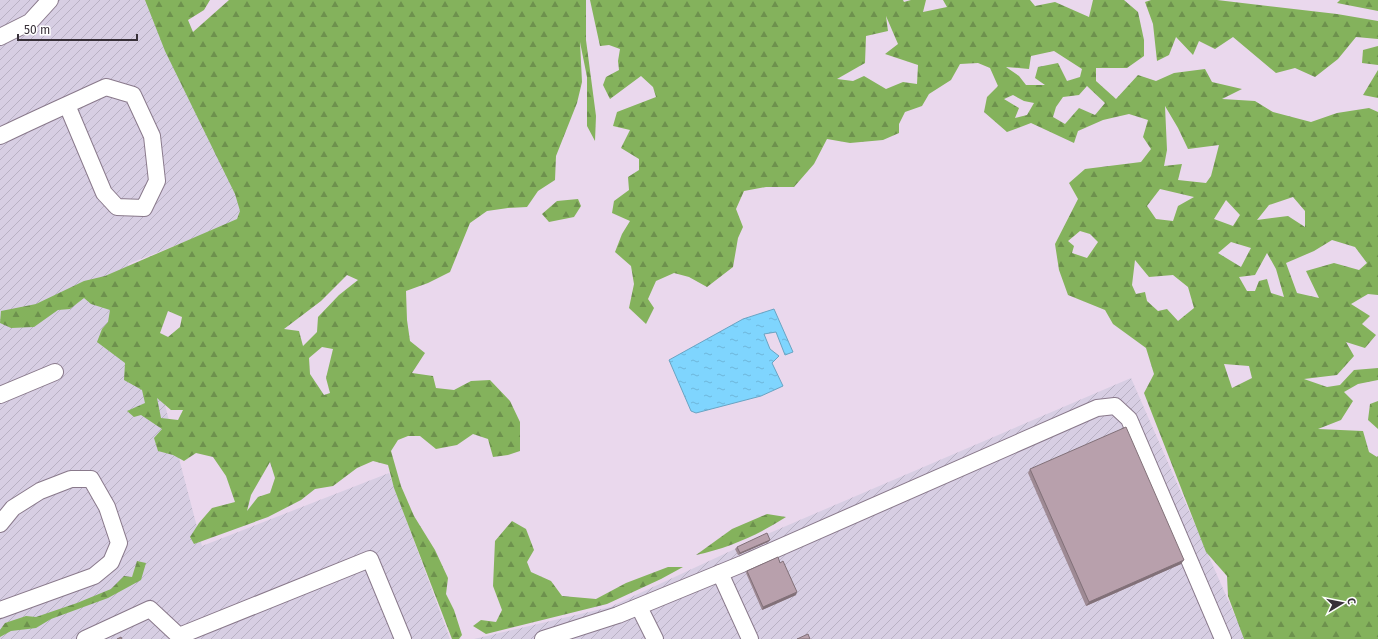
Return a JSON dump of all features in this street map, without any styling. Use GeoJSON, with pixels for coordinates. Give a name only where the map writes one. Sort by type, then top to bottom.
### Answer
{"type":"FeatureCollection","features":[{"type":"Feature","properties":{"kind":"lane"},"geometry":{"type":"LineString","coordinates":[[0,37],[30,22],[50,0]]}},
{"type":"Feature","properties":{"kind":"lane"},"geometry":{"type":"LineString","coordinates":[[0,136],[67,105],[106,87],[133,95],[152,136],[156,174],[156,181],[144,208],[117,207],[104,193],[67,105]]}},
{"type":"Feature","properties":{"kind":"lane"},"geometry":{"type":"LineString","coordinates":[[0,395],[54,372]]}},
{"type":"Feature","properties":{"kind":"lane"},"geometry":{"type":"LineString","coordinates":[[543,639],[639,607],[1097,408],[1114,406],[1129,419],[1223,639]]}},
{"type":"Feature","properties":{"kind":"lane"},"geometry":{"type":"LineString","coordinates":[[0,524],[13,508],[40,491],[72,479],[91,479],[107,506],[119,543],[111,562],[94,576],[0,610]]}},
{"type":"Feature","properties":{"kind":"lane"},"geometry":{"type":"LineString","coordinates":[[85,639],[150,609],[180,637],[370,559],[403,639]]}},
{"type":"Feature","properties":{"kind":"lane"},"geometry":{"type":"LineString","coordinates":[[720,573],[750,639]]}},
{"type":"Feature","properties":{"kind":"lane"},"geometry":{"type":"LineString","coordinates":[[639,607],[655,639]]}},
{"type":"Feature","properties":{"kind":"shaded area"},"geometry":{"type":"Polygon","coordinates":[[[0,0],[149,0],[248,217],[128,264],[202,546],[389,473],[450,639],[0,639],[0,0]]]}},
{"type":"Feature","properties":{"kind":"shaded area"},"geometry":{"type":"Polygon","coordinates":[[[1131,378],[1245,639],[474,639],[610,607],[765,535],[1131,378]]]}},
{"type":"Feature","properties":{"kind":"green space"},"geometry":{"type":"Polygon","coordinates":[[[145,0],[210,0],[204,10],[188,20],[193,32],[229,0],[586,0],[586,40],[596,116],[595,141],[587,126],[587,77],[580,42],[582,82],[577,103],[556,156],[555,180],[538,191],[527,207],[487,211],[470,223],[450,272],[428,283],[406,291],[407,320],[410,341],[425,353],[412,373],[433,376],[436,388],[454,390],[471,381],[490,380],[510,401],[520,422],[520,451],[508,455],[493,457],[488,439],[473,434],[457,445],[436,449],[420,436],[408,436],[398,440],[391,451],[401,486],[414,516],[435,550],[448,578],[446,594],[454,610],[462,635],[459,639],[452,639],[394,488],[388,465],[373,461],[357,468],[333,486],[315,489],[301,500],[268,517],[194,544],[190,537],[199,523],[212,508],[235,502],[226,476],[213,457],[196,453],[184,461],[173,455],[158,451],[154,438],[162,429],[141,415],[134,417],[127,411],[145,403],[142,390],[124,380],[125,363],[97,342],[102,329],[108,322],[110,310],[91,304],[84,298],[70,309],[58,310],[34,327],[11,328],[0,323],[1,311],[36,304],[84,281],[105,276],[237,219],[240,211],[235,194],[165,51],[145,0]],[[347,275],[321,301],[284,329],[299,331],[303,346],[317,332],[318,317],[339,295],[358,280],[347,275]],[[168,311],[160,333],[168,337],[180,327],[182,317],[168,311]],[[322,347],[309,358],[310,374],[324,395],[330,393],[326,378],[333,349],[322,347]],[[157,398],[161,418],[178,420],[183,410],[171,410],[157,398]],[[270,462],[251,495],[247,511],[258,497],[270,493],[275,478],[270,462]]]}},
{"type":"Feature","properties":{"kind":"green space"},"geometry":{"type":"Polygon","coordinates":[[[590,0],[903,0],[904,2],[911,0],[926,0],[923,12],[947,7],[943,0],[1030,0],[1035,6],[1055,2],[1089,17],[1093,0],[1124,0],[1138,12],[1144,40],[1144,56],[1127,68],[1096,68],[1096,81],[1116,99],[1138,75],[1156,81],[1174,73],[1205,69],[1212,82],[1242,89],[1222,99],[1255,101],[1273,112],[1311,122],[1337,113],[1369,108],[1378,112],[1378,295],[1368,294],[1351,304],[1370,316],[1362,324],[1376,335],[1365,348],[1346,342],[1354,356],[1337,375],[1304,379],[1327,387],[1340,385],[1354,370],[1378,368],[1378,380],[1358,384],[1344,392],[1353,401],[1341,420],[1318,429],[1363,431],[1369,452],[1377,457],[1378,456],[1378,639],[1244,639],[1228,596],[1227,576],[1206,552],[1144,393],[1154,374],[1146,348],[1113,324],[1105,310],[1068,295],[1059,270],[1055,244],[1078,199],[1069,183],[1085,169],[1141,162],[1151,149],[1143,137],[1148,120],[1129,114],[1103,120],[1078,131],[1074,143],[1031,123],[1007,132],[984,112],[987,97],[998,86],[990,68],[978,63],[960,64],[951,80],[929,94],[922,106],[905,112],[899,124],[899,133],[883,140],[850,143],[827,139],[814,164],[794,187],[766,187],[744,191],[736,209],[743,227],[738,238],[733,267],[707,287],[689,277],[674,273],[656,281],[648,299],[654,308],[646,324],[629,308],[634,284],[631,266],[615,252],[622,234],[630,221],[612,213],[614,201],[629,190],[628,177],[639,170],[639,159],[621,148],[630,130],[613,126],[617,112],[656,97],[653,87],[641,76],[610,99],[603,85],[606,77],[619,70],[618,61],[620,49],[609,45],[600,46],[590,0]],[[886,16],[888,31],[866,36],[865,63],[837,79],[853,81],[864,76],[886,89],[903,82],[917,84],[918,65],[885,54],[898,44],[886,16]],[[1054,51],[1031,56],[1029,69],[1006,67],[1019,76],[1026,85],[1045,85],[1035,78],[1038,67],[1058,63],[1067,81],[1080,77],[1082,69],[1054,51]],[[1087,86],[1079,95],[1063,97],[1056,107],[1053,117],[1065,124],[1079,108],[1095,115],[1105,103],[1087,86]],[[1013,95],[1004,99],[1019,108],[1015,118],[1027,115],[1034,103],[1024,101],[1013,95]],[[1165,106],[1167,150],[1164,166],[1182,164],[1178,180],[1206,183],[1211,176],[1219,145],[1188,149],[1165,106]],[[1160,189],[1147,206],[1156,219],[1173,221],[1178,206],[1194,197],[1160,189]],[[1293,197],[1269,205],[1257,220],[1288,216],[1305,227],[1305,211],[1293,197]],[[1226,200],[1214,219],[1233,226],[1240,215],[1226,200]],[[1080,231],[1068,241],[1074,246],[1072,253],[1087,258],[1098,242],[1090,234],[1080,231]],[[1332,240],[1314,251],[1286,263],[1297,293],[1319,298],[1306,271],[1334,263],[1359,270],[1367,263],[1355,247],[1332,240]],[[1231,242],[1218,253],[1241,267],[1251,248],[1231,242]],[[1267,253],[1255,275],[1239,277],[1247,291],[1255,291],[1259,281],[1267,279],[1271,293],[1284,297],[1276,269],[1267,253]],[[1135,260],[1132,285],[1136,294],[1145,292],[1147,301],[1158,311],[1167,309],[1178,321],[1194,308],[1188,287],[1173,275],[1149,277],[1135,260]],[[1224,364],[1232,388],[1252,378],[1249,366],[1224,364]]]}},
{"type":"Feature","properties":{"kind":"green space"},"geometry":{"type":"Polygon","coordinates":[[[1151,0],[1217,0],[1337,14],[1378,21],[1378,39],[1356,37],[1338,59],[1315,77],[1295,68],[1276,73],[1233,37],[1215,49],[1199,41],[1193,55],[1176,37],[1169,55],[1157,61],[1153,24],[1145,2],[1151,0]]]}},
{"type":"Feature","properties":{"kind":"green space"},"geometry":{"type":"Polygon","coordinates":[[[1340,0],[1378,0],[1378,11],[1337,3],[1340,0]]]}},
{"type":"Feature","properties":{"kind":"green space"},"geometry":{"type":"Polygon","coordinates":[[[1378,46],[1378,65],[1362,63],[1363,50],[1378,46]]]}},
{"type":"Feature","properties":{"kind":"green space"},"geometry":{"type":"Polygon","coordinates":[[[1378,70],[1378,98],[1363,95],[1378,70]]]}},
{"type":"Feature","properties":{"kind":"green space"},"geometry":{"type":"Polygon","coordinates":[[[578,199],[581,206],[574,217],[549,222],[542,214],[557,201],[578,199]]]}},
{"type":"Feature","properties":{"kind":"green space"},"geometry":{"type":"Polygon","coordinates":[[[1378,401],[1378,429],[1368,420],[1370,404],[1378,401]]]}},
{"type":"Feature","properties":{"kind":"green space"},"geometry":{"type":"Polygon","coordinates":[[[767,514],[786,517],[765,530],[742,540],[720,549],[696,555],[732,529],[767,514]]]}},
{"type":"Feature","properties":{"kind":"green space"},"geometry":{"type":"Polygon","coordinates":[[[512,521],[526,529],[534,550],[527,562],[531,572],[551,581],[562,596],[596,599],[626,583],[668,567],[683,567],[607,604],[486,634],[473,626],[481,620],[496,622],[502,610],[493,586],[495,541],[512,521]]]}},
{"type":"Feature","properties":{"kind":"green space"},"geometry":{"type":"Polygon","coordinates":[[[137,561],[146,563],[141,580],[108,598],[51,619],[36,628],[11,631],[0,637],[0,630],[5,623],[26,616],[36,617],[77,603],[111,589],[124,576],[132,577],[137,561]]]}},
{"type":"Feature","properties":{"kind":"water"},"geometry":{"type":"Polygon","coordinates":[[[774,309],[793,352],[785,355],[776,332],[764,334],[770,349],[779,356],[772,363],[783,386],[761,396],[696,413],[691,411],[669,360],[743,319],[774,309]]]}},
{"type":"Feature","properties":{"kind":"building"},"geometry":{"type":"Polygon","coordinates":[[[1126,427],[1184,560],[1089,602],[1030,469],[1126,427]]]}},
{"type":"Feature","properties":{"kind":"building"},"geometry":{"type":"Polygon","coordinates":[[[767,533],[770,540],[740,553],[737,547],[767,533]]]}},
{"type":"Feature","properties":{"kind":"building"},"geometry":{"type":"Polygon","coordinates":[[[778,557],[780,563],[783,561],[797,592],[763,607],[747,571],[778,557]]]}},
{"type":"Feature","properties":{"kind":"building"},"geometry":{"type":"Polygon","coordinates":[[[808,634],[810,639],[797,639],[808,634]]]}}]}
